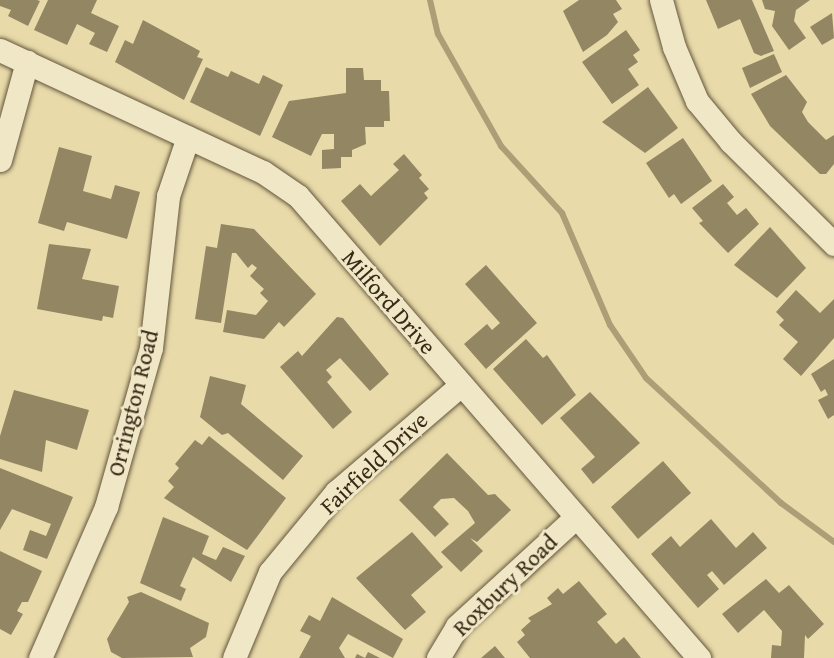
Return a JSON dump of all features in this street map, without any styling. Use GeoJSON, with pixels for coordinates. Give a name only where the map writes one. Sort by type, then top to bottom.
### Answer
{"type":"FeatureCollection","features":[{"type":"Feature","properties":{"kind":"street"},"geometry":{"type":"LineString","coordinates":[[661,0],[674,47],[697,101],[731,142],[834,244]]}},
{"type":"Feature","properties":{"kind":"street","name":"Milford Drive"},"geometry":{"type":"LineString","coordinates":[[0,50],[263,172],[298,196],[699,658]]}},
{"type":"Feature","properties":{"kind":"street"},"geometry":{"type":"LineString","coordinates":[[0,160],[27,62]]}},
{"type":"Feature","properties":{"kind":"street","name":"Orrington Road"},"geometry":{"type":"LineString","coordinates":[[40,658],[106,507],[151,348],[168,196],[188,137]]}},
{"type":"Feature","properties":{"kind":"street","name":"Fairfield Drive"},"geometry":{"type":"LineString","coordinates":[[234,658],[270,572],[336,492],[461,384]]}},
{"type":"Feature","properties":{"kind":"street","name":"Roxbury Road"},"geometry":{"type":"LineString","coordinates":[[438,658],[457,625],[576,517]]}},
{"type":"Feature","properties":{"kind":"building"},"geometry":{"type":"Polygon","coordinates":[[[0,0],[40,1],[28,26],[8,16],[11,10],[0,6],[0,0]]]}},
{"type":"Feature","properties":{"kind":"building"},"geometry":{"type":"Polygon","coordinates":[[[48,0],[97,0],[91,13],[119,26],[107,52],[89,44],[95,33],[77,24],[67,45],[34,30],[48,0]]]}},
{"type":"Feature","properties":{"kind":"building"},"geometry":{"type":"Polygon","coordinates":[[[579,0],[616,0],[622,9],[613,14],[618,22],[607,35],[583,52],[563,11],[579,0]]]}},
{"type":"Feature","properties":{"kind":"building"},"geometry":{"type":"Polygon","coordinates":[[[706,0],[752,0],[774,51],[761,56],[754,53],[740,19],[718,29],[706,0]]]}},
{"type":"Feature","properties":{"kind":"building"},"geometry":{"type":"Polygon","coordinates":[[[762,0],[810,0],[796,10],[794,21],[806,38],[789,50],[772,26],[775,11],[765,9],[762,0]]]}},
{"type":"Feature","properties":{"kind":"building"},"geometry":{"type":"Polygon","coordinates":[[[832,13],[834,38],[822,45],[810,27],[832,13]]]}},
{"type":"Feature","properties":{"kind":"building"},"geometry":{"type":"Polygon","coordinates":[[[143,20],[200,51],[197,57],[203,59],[184,100],[115,62],[125,40],[133,44],[143,20]]]}},
{"type":"Feature","properties":{"kind":"building"},"geometry":{"type":"Polygon","coordinates":[[[626,30],[640,50],[633,55],[638,62],[628,69],[639,85],[612,104],[582,62],[626,30]]]}},
{"type":"Feature","properties":{"kind":"building"},"geometry":{"type":"Polygon","coordinates":[[[774,54],[782,72],[750,88],[742,68],[774,54]]]}},
{"type":"Feature","properties":{"kind":"building"},"geometry":{"type":"Polygon","coordinates":[[[206,67],[228,77],[231,71],[259,84],[263,75],[283,85],[260,136],[190,102],[206,67]]]}},
{"type":"Feature","properties":{"kind":"building"},"geometry":{"type":"Polygon","coordinates":[[[346,68],[363,68],[364,80],[381,80],[381,91],[389,91],[390,121],[384,121],[384,127],[365,127],[366,144],[352,150],[352,157],[341,157],[341,168],[322,169],[322,150],[334,149],[334,134],[322,134],[311,156],[272,137],[289,101],[346,93],[346,68]]]}},
{"type":"Feature","properties":{"kind":"building"},"geometry":{"type":"Polygon","coordinates":[[[786,75],[807,102],[802,112],[808,122],[826,140],[834,135],[834,164],[826,174],[820,174],[770,126],[751,94],[786,75]]]}},
{"type":"Feature","properties":{"kind":"building"},"geometry":{"type":"Polygon","coordinates":[[[648,87],[678,128],[645,153],[602,122],[648,87]]]}},
{"type":"Feature","properties":{"kind":"building"},"geometry":{"type":"Polygon","coordinates":[[[683,138],[712,181],[681,204],[674,194],[669,198],[646,163],[683,138]]]}},
{"type":"Feature","properties":{"kind":"building"},"geometry":{"type":"Polygon","coordinates":[[[59,147],[92,156],[83,191],[111,199],[115,185],[140,192],[127,239],[67,222],[64,231],[38,223],[59,147]]]}},
{"type":"Feature","properties":{"kind":"building"},"geometry":{"type":"Polygon","coordinates":[[[404,154],[422,175],[419,178],[429,189],[424,193],[428,198],[380,246],[341,201],[360,184],[371,196],[399,170],[393,164],[404,154]]]}},
{"type":"Feature","properties":{"kind":"building"},"geometry":{"type":"Polygon","coordinates":[[[723,184],[734,197],[727,203],[737,215],[746,208],[759,224],[728,253],[699,223],[703,221],[692,208],[723,184]]]}},
{"type":"Feature","properties":{"kind":"building"},"geometry":{"type":"Polygon","coordinates":[[[221,224],[254,229],[316,294],[284,327],[279,322],[264,339],[223,332],[227,310],[256,315],[268,301],[260,293],[264,289],[250,276],[257,268],[252,264],[248,268],[236,253],[232,253],[221,323],[195,319],[206,246],[217,248],[221,224]]]}},
{"type":"Feature","properties":{"kind":"building"},"geometry":{"type":"Polygon","coordinates":[[[770,227],[806,268],[777,298],[734,265],[770,227]]]}},
{"type":"Feature","properties":{"kind":"building"},"geometry":{"type":"Polygon","coordinates":[[[49,244],[91,249],[82,279],[119,286],[113,318],[103,316],[102,321],[37,309],[49,244]]]}},
{"type":"Feature","properties":{"kind":"building"},"geometry":{"type":"Polygon","coordinates":[[[486,265],[537,323],[486,369],[464,344],[487,324],[492,330],[500,323],[465,284],[486,265]]]}},
{"type":"Feature","properties":{"kind":"building"},"geometry":{"type":"Polygon","coordinates":[[[796,290],[820,313],[834,299],[834,338],[801,376],[783,359],[798,342],[779,325],[784,320],[776,312],[796,290]]]}},
{"type":"Feature","properties":{"kind":"building"},"geometry":{"type":"Polygon","coordinates":[[[337,317],[343,318],[389,374],[370,391],[340,358],[326,370],[332,377],[327,382],[352,412],[333,429],[280,367],[298,351],[302,356],[337,317]]]}},
{"type":"Feature","properties":{"kind":"building"},"geometry":{"type":"Polygon","coordinates":[[[526,339],[543,358],[547,355],[576,395],[542,425],[493,369],[526,339]]]}},
{"type":"Feature","properties":{"kind":"building"},"geometry":{"type":"Polygon","coordinates":[[[834,359],[834,415],[828,419],[818,400],[828,395],[825,389],[821,392],[811,374],[834,359]]]}},
{"type":"Feature","properties":{"kind":"building"},"geometry":{"type":"Polygon","coordinates":[[[210,376],[246,385],[241,404],[303,456],[283,480],[228,433],[222,435],[200,417],[210,376]]]}},
{"type":"Feature","properties":{"kind":"building"},"geometry":{"type":"Polygon","coordinates":[[[14,390],[89,410],[77,450],[46,440],[42,472],[0,459],[0,436],[14,390]]]}},
{"type":"Feature","properties":{"kind":"building"},"geometry":{"type":"Polygon","coordinates":[[[590,392],[640,443],[593,484],[581,469],[595,457],[560,418],[590,392]]]}},
{"type":"Feature","properties":{"kind":"building"},"geometry":{"type":"Polygon","coordinates":[[[209,436],[286,498],[247,550],[164,498],[174,487],[168,481],[179,468],[175,464],[195,440],[202,445],[209,436]]]}},
{"type":"Feature","properties":{"kind":"building"},"geometry":{"type":"Polygon","coordinates":[[[447,453],[488,495],[495,494],[511,510],[477,542],[470,538],[483,551],[461,572],[441,552],[475,523],[468,511],[454,498],[441,499],[433,507],[449,524],[435,537],[399,500],[447,453]]]}},
{"type":"Feature","properties":{"kind":"building"},"geometry":{"type":"Polygon","coordinates":[[[663,461],[691,493],[638,539],[611,507],[663,461]]]}},
{"type":"Feature","properties":{"kind":"building"},"geometry":{"type":"Polygon","coordinates":[[[0,468],[73,497],[47,559],[23,550],[30,530],[46,536],[51,524],[12,509],[0,530],[0,468]]]}},
{"type":"Feature","properties":{"kind":"building"},"geometry":{"type":"Polygon","coordinates":[[[163,517],[209,536],[202,554],[216,560],[223,547],[245,556],[231,582],[193,557],[180,586],[186,589],[181,601],[140,583],[163,517]]]}},
{"type":"Feature","properties":{"kind":"building"},"geometry":{"type":"Polygon","coordinates":[[[711,519],[736,548],[753,532],[767,548],[724,585],[712,571],[707,575],[719,589],[698,608],[651,554],[671,536],[680,547],[711,519]]]}},
{"type":"Feature","properties":{"kind":"building"},"geometry":{"type":"Polygon","coordinates":[[[412,532],[443,567],[411,595],[426,612],[405,630],[356,578],[412,532]]]}},
{"type":"Feature","properties":{"kind":"building"},"geometry":{"type":"Polygon","coordinates":[[[0,551],[42,571],[28,602],[22,602],[17,611],[23,614],[11,635],[0,629],[0,551]]]}},
{"type":"Feature","properties":{"kind":"building"},"geometry":{"type":"Polygon","coordinates":[[[766,579],[779,593],[789,585],[824,624],[808,639],[805,635],[804,658],[771,658],[772,645],[781,646],[782,631],[764,610],[738,633],[722,614],[766,579]]]}},
{"type":"Feature","properties":{"kind":"building"},"geometry":{"type":"Polygon","coordinates":[[[579,581],[607,614],[597,622],[616,644],[624,637],[641,658],[530,658],[517,642],[525,635],[521,630],[531,621],[528,618],[552,604],[547,598],[558,588],[563,594],[579,581]]]}},
{"type":"Feature","properties":{"kind":"building"},"geometry":{"type":"Polygon","coordinates":[[[141,592],[209,623],[206,637],[190,648],[193,657],[122,658],[111,652],[107,639],[129,602],[127,597],[141,592]]]}},
{"type":"Feature","properties":{"kind":"building"},"geometry":{"type":"Polygon","coordinates":[[[332,597],[403,639],[393,658],[348,634],[339,648],[345,658],[299,658],[311,636],[300,631],[309,615],[320,621],[332,597]]]}},
{"type":"Feature","properties":{"kind":"building"},"geometry":{"type":"Polygon","coordinates":[[[495,646],[505,658],[481,658],[495,646]]]}},
{"type":"Feature","properties":{"kind":"building"},"geometry":{"type":"Polygon","coordinates":[[[368,652],[380,658],[365,658],[368,652]]]}},
{"type":"Feature","properties":{"kind":"waterway"},"geometry":{"type":"LineString","coordinates":[[430,0],[438,34],[501,146],[562,213],[610,325],[646,378],[781,503],[834,542]]}}]}
